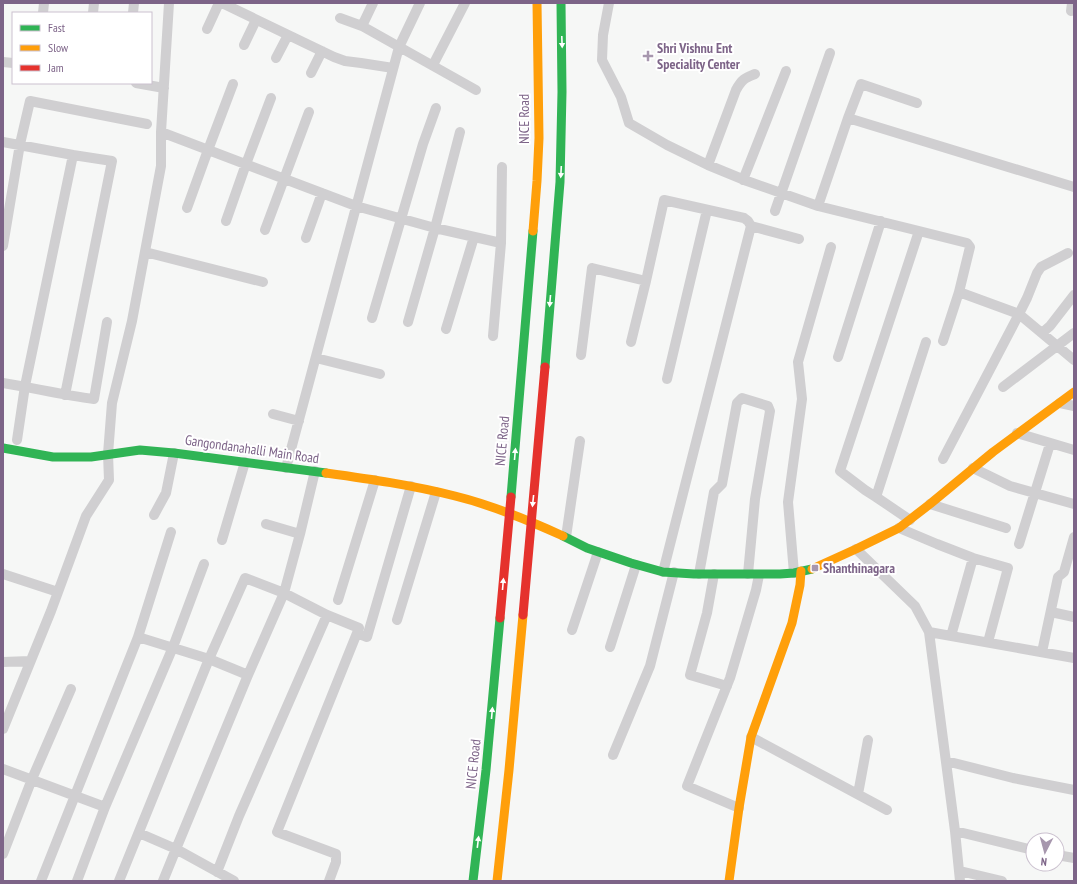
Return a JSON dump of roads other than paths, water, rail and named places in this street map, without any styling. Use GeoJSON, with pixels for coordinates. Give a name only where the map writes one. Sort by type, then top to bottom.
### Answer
{"type":"FeatureCollection","features":[{"type":"Feature","properties":{"kind":"main road","name":"NICE Road"},"geometry":{"type":"LineString","coordinates":[[473,881],[486,770],[513,477],[537,182],[539,138],[537,3]]}},
{"type":"Feature","properties":{"kind":"main road"},"geometry":{"type":"LineString","coordinates":[[497,881],[509,770],[560,182],[563,51],[561,3]]}},
{"type":"Feature","properties":{"kind":"main road","name":"Gangondanahalli Main Road"},"geometry":{"type":"LineString","coordinates":[[3,448],[53,457],[91,457],[140,450],[174,453],[411,486],[456,496],[494,508],[540,525],[587,548],[636,565],[663,572],[759,575],[798,572],[815,568],[899,528],[1017,433],[1074,392]]}},
{"type":"Feature","properties":{"kind":"main road"},"geometry":{"type":"LineString","coordinates":[[729,881],[751,737],[792,623],[800,585],[798,572]]}},
{"type":"Feature","properties":{"kind":"street"},"geometry":{"type":"LineString","coordinates":[[3,729],[58,592],[86,516],[109,480],[108,454],[112,403],[132,321],[161,166],[161,132],[169,3]]}},
{"type":"Feature","properties":{"kind":"street"},"geometry":{"type":"LineString","coordinates":[[207,29],[221,3],[345,61],[361,62],[393,68]]}},
{"type":"Feature","properties":{"kind":"street"},"geometry":{"type":"LineString","coordinates":[[362,26],[373,3]]}},
{"type":"Feature","properties":{"kind":"street"},"geometry":{"type":"LineString","coordinates":[[286,468],[399,47],[420,3]]}},
{"type":"Feature","properties":{"kind":"street"},"geometry":{"type":"LineString","coordinates":[[433,65],[465,3]]}},
{"type":"Feature","properties":{"kind":"street"},"geometry":{"type":"LineString","coordinates":[[609,3],[603,35],[602,60],[621,97],[630,123],[667,145],[743,180],[818,206],[967,243],[970,247],[959,292],[943,341]]}},
{"type":"Feature","properties":{"kind":"street"},"geometry":{"type":"LineString","coordinates":[[340,18],[362,26],[476,90]]}},
{"type":"Feature","properties":{"kind":"street"},"geometry":{"type":"LineString","coordinates":[[244,45],[256,20]]}},
{"type":"Feature","properties":{"kind":"street"},"geometry":{"type":"LineString","coordinates":[[276,58],[288,35]]}},
{"type":"Feature","properties":{"kind":"street"},"geometry":{"type":"LineString","coordinates":[[311,73],[322,51]]}},
{"type":"Feature","properties":{"kind":"street"},"geometry":{"type":"LineString","coordinates":[[775,210],[830,54]]}},
{"type":"Feature","properties":{"kind":"street"},"geometry":{"type":"LineString","coordinates":[[743,180],[786,71]]}},
{"type":"Feature","properties":{"kind":"street"},"geometry":{"type":"LineString","coordinates":[[708,165],[740,82],[755,74]]}},
{"type":"Feature","properties":{"kind":"street"},"geometry":{"type":"LineString","coordinates":[[142,84],[164,88]]}},
{"type":"Feature","properties":{"kind":"street"},"geometry":{"type":"LineString","coordinates":[[187,208],[233,84]]}},
{"type":"Feature","properties":{"kind":"street"},"geometry":{"type":"LineString","coordinates":[[818,206],[861,84],[917,103]]}},
{"type":"Feature","properties":{"kind":"street"},"geometry":{"type":"LineString","coordinates":[[226,221],[246,164],[272,98]]}},
{"type":"Feature","properties":{"kind":"street"},"geometry":{"type":"LineString","coordinates":[[3,246],[20,144],[30,101],[147,124]]}},
{"type":"Feature","properties":{"kind":"street"},"geometry":{"type":"LineString","coordinates":[[372,318],[423,144],[436,108]]}},
{"type":"Feature","properties":{"kind":"street"},"geometry":{"type":"LineString","coordinates":[[265,230],[309,112]]}},
{"type":"Feature","properties":{"kind":"street"},"geometry":{"type":"LineString","coordinates":[[848,118],[1074,187]]}},
{"type":"Feature","properties":{"kind":"street"},"geometry":{"type":"LineString","coordinates":[[161,132],[356,206],[435,228],[501,243]]}},
{"type":"Feature","properties":{"kind":"street"},"geometry":{"type":"LineString","coordinates":[[408,322],[435,228],[460,132]]}},
{"type":"Feature","properties":{"kind":"street"},"geometry":{"type":"LineString","coordinates":[[3,142],[112,161],[65,395]]}},
{"type":"Feature","properties":{"kind":"street"},"geometry":{"type":"LineString","coordinates":[[17,440],[26,386],[73,155]]}},
{"type":"Feature","properties":{"kind":"street"},"geometry":{"type":"LineString","coordinates":[[493,336],[501,243],[502,167]]}},
{"type":"Feature","properties":{"kind":"street"},"geometry":{"type":"LineString","coordinates":[[306,238],[322,193]]}},
{"type":"Feature","properties":{"kind":"street"},"geometry":{"type":"LineString","coordinates":[[631,342],[664,200],[744,218],[751,226],[799,239]]}},
{"type":"Feature","properties":{"kind":"street"},"geometry":{"type":"LineString","coordinates":[[666,379],[706,210]]}},
{"type":"Feature","properties":{"kind":"street"},"geometry":{"type":"LineString","coordinates":[[838,357],[881,221]]}},
{"type":"Feature","properties":{"kind":"street"},"geometry":{"type":"LineString","coordinates":[[663,572],[751,226]]}},
{"type":"Feature","properties":{"kind":"street"},"geometry":{"type":"LineString","coordinates":[[910,520],[865,490],[840,471],[919,231]]}},
{"type":"Feature","properties":{"kind":"street"},"geometry":{"type":"LineString","coordinates":[[446,329],[474,237]]}},
{"type":"Feature","properties":{"kind":"street"},"geometry":{"type":"LineString","coordinates":[[798,572],[788,502],[802,399],[798,362],[831,247]]}},
{"type":"Feature","properties":{"kind":"street"},"geometry":{"type":"LineString","coordinates":[[145,252],[263,282]]}},
{"type":"Feature","properties":{"kind":"street"},"geometry":{"type":"LineString","coordinates":[[943,459],[1019,314],[1037,273],[1041,267],[1068,253]]}},
{"type":"Feature","properties":{"kind":"street"},"geometry":{"type":"LineString","coordinates":[[581,355],[592,268],[646,281]]}},
{"type":"Feature","properties":{"kind":"street"},"geometry":{"type":"LineString","coordinates":[[959,292],[1019,314],[1074,360]]}},
{"type":"Feature","properties":{"kind":"street"},"geometry":{"type":"LineString","coordinates":[[1042,333],[1050,326],[1074,295]]}},
{"type":"Feature","properties":{"kind":"street"},"geometry":{"type":"LineString","coordinates":[[3,383],[26,386],[65,395],[94,398],[108,322]]}},
{"type":"Feature","properties":{"kind":"street"},"geometry":{"type":"LineString","coordinates":[[1003,387],[1074,333]]}},
{"type":"Feature","properties":{"kind":"street"},"geometry":{"type":"LineString","coordinates":[[876,496],[926,342]]}},
{"type":"Feature","properties":{"kind":"street"},"geometry":{"type":"LineString","coordinates":[[316,358],[380,374]]}},
{"type":"Feature","properties":{"kind":"street"},"geometry":{"type":"LineString","coordinates":[[699,574],[714,492],[722,484],[738,403],[742,398],[768,406],[770,411],[755,499],[748,574]]}},
{"type":"Feature","properties":{"kind":"street"},"geometry":{"type":"LineString","coordinates":[[1060,403],[1074,406]]}},
{"type":"Feature","properties":{"kind":"street"},"geometry":{"type":"LineString","coordinates":[[273,414],[299,421]]}},
{"type":"Feature","properties":{"kind":"street"},"geometry":{"type":"LineString","coordinates":[[1017,433],[1074,450]]}},
{"type":"Feature","properties":{"kind":"street"},"geometry":{"type":"LineString","coordinates":[[566,537],[580,441]]}},
{"type":"Feature","properties":{"kind":"street"},"geometry":{"type":"LineString","coordinates":[[1019,544],[1050,444]]}},
{"type":"Feature","properties":{"kind":"street"},"geometry":{"type":"LineString","coordinates":[[154,514],[166,493],[174,453]]}},
{"type":"Feature","properties":{"kind":"street"},"geometry":{"type":"LineString","coordinates":[[222,540],[245,462]]}},
{"type":"Feature","properties":{"kind":"street"},"geometry":{"type":"LineString","coordinates":[[973,468],[1010,486],[1074,504]]}},
{"type":"Feature","properties":{"kind":"street"},"geometry":{"type":"LineString","coordinates":[[163,881],[248,675],[284,593],[315,472]]}},
{"type":"Feature","properties":{"kind":"street"},"geometry":{"type":"LineString","coordinates":[[338,600],[375,480]]}},
{"type":"Feature","properties":{"kind":"street"},"geometry":{"type":"LineString","coordinates":[[357,633],[367,637],[411,486]]}},
{"type":"Feature","properties":{"kind":"street"},"geometry":{"type":"LineString","coordinates":[[397,620],[436,492]]}},
{"type":"Feature","properties":{"kind":"street"},"geometry":{"type":"LineString","coordinates":[[930,504],[1006,528]]}},
{"type":"Feature","properties":{"kind":"street"},"geometry":{"type":"LineString","coordinates":[[266,524],[300,534]]}},
{"type":"Feature","properties":{"kind":"street"},"geometry":{"type":"LineString","coordinates":[[899,528],[973,558],[1008,568],[988,642]]}},
{"type":"Feature","properties":{"kind":"street"},"geometry":{"type":"LineString","coordinates":[[41,881],[138,637],[171,532]]}},
{"type":"Feature","properties":{"kind":"street"},"geometry":{"type":"LineString","coordinates":[[1042,652],[1058,578],[1064,572],[1074,537]]}},
{"type":"Feature","properties":{"kind":"street"},"geometry":{"type":"LineString","coordinates":[[856,549],[914,606],[929,632],[960,876],[1002,881]]}},
{"type":"Feature","properties":{"kind":"street"},"geometry":{"type":"LineString","coordinates":[[572,630],[598,552]]}},
{"type":"Feature","properties":{"kind":"street"},"geometry":{"type":"LineString","coordinates":[[951,636],[973,558]]}},
{"type":"Feature","properties":{"kind":"street"},"geometry":{"type":"LineString","coordinates":[[76,881],[105,807],[173,648],[204,564]]}},
{"type":"Feature","properties":{"kind":"street"},"geometry":{"type":"LineString","coordinates":[[610,647],[636,565]]}},
{"type":"Feature","properties":{"kind":"street"},"geometry":{"type":"LineString","coordinates":[[613,755],[650,666],[674,572]]}},
{"type":"Feature","properties":{"kind":"street"},"geometry":{"type":"LineString","coordinates":[[3,574],[58,592]]}},
{"type":"Feature","properties":{"kind":"street"},"geometry":{"type":"LineString","coordinates":[[714,574],[707,613],[690,675],[727,686]]}},
{"type":"Feature","properties":{"kind":"street"},"geometry":{"type":"LineString","coordinates":[[739,808],[687,786],[727,686],[756,590],[759,575]]}},
{"type":"Feature","properties":{"kind":"street"},"geometry":{"type":"LineString","coordinates":[[118,881],[139,833],[209,659],[245,578],[284,593],[327,615],[359,628],[278,832],[336,854],[336,862],[329,881]]}},
{"type":"Feature","properties":{"kind":"street"},"geometry":{"type":"LineString","coordinates":[[1051,612],[1074,617]]}},
{"type":"Feature","properties":{"kind":"street"},"geometry":{"type":"LineString","coordinates":[[219,876],[239,816],[327,615]]}},
{"type":"Feature","properties":{"kind":"street"},"geometry":{"type":"LineString","coordinates":[[929,632],[1074,658]]}},
{"type":"Feature","properties":{"kind":"street"},"geometry":{"type":"LineString","coordinates":[[138,637],[209,659],[248,675]]}},
{"type":"Feature","properties":{"kind":"street"},"geometry":{"type":"LineString","coordinates":[[3,662],[30,661]]}},
{"type":"Feature","properties":{"kind":"street"},"geometry":{"type":"LineString","coordinates":[[3,854],[32,779],[71,689]]}},
{"type":"Feature","properties":{"kind":"street"},"geometry":{"type":"LineString","coordinates":[[751,737],[887,810]]}},
{"type":"Feature","properties":{"kind":"street"},"geometry":{"type":"LineString","coordinates":[[858,794],[868,740]]}},
{"type":"Feature","properties":{"kind":"street"},"geometry":{"type":"LineString","coordinates":[[946,761],[1013,778],[1074,790]]}},
{"type":"Feature","properties":{"kind":"street"},"geometry":{"type":"LineString","coordinates":[[3,769],[105,807]]}},
{"type":"Feature","properties":{"kind":"street"},"geometry":{"type":"LineString","coordinates":[[955,831],[1025,848]]}},
{"type":"Feature","properties":{"kind":"street"},"geometry":{"type":"LineString","coordinates":[[139,833],[176,849],[219,876],[234,881]]}},
{"type":"Feature","properties":{"kind":"place","name":"Shri Vishnu Ent Speciality Center"},"geometry":{"type":"Point","coordinates":[648,56]}},
{"type":"Feature","properties":{"kind":"place","name":"Shanthinagara"},"geometry":{"type":"Point","coordinates":[815,568]}}]}
